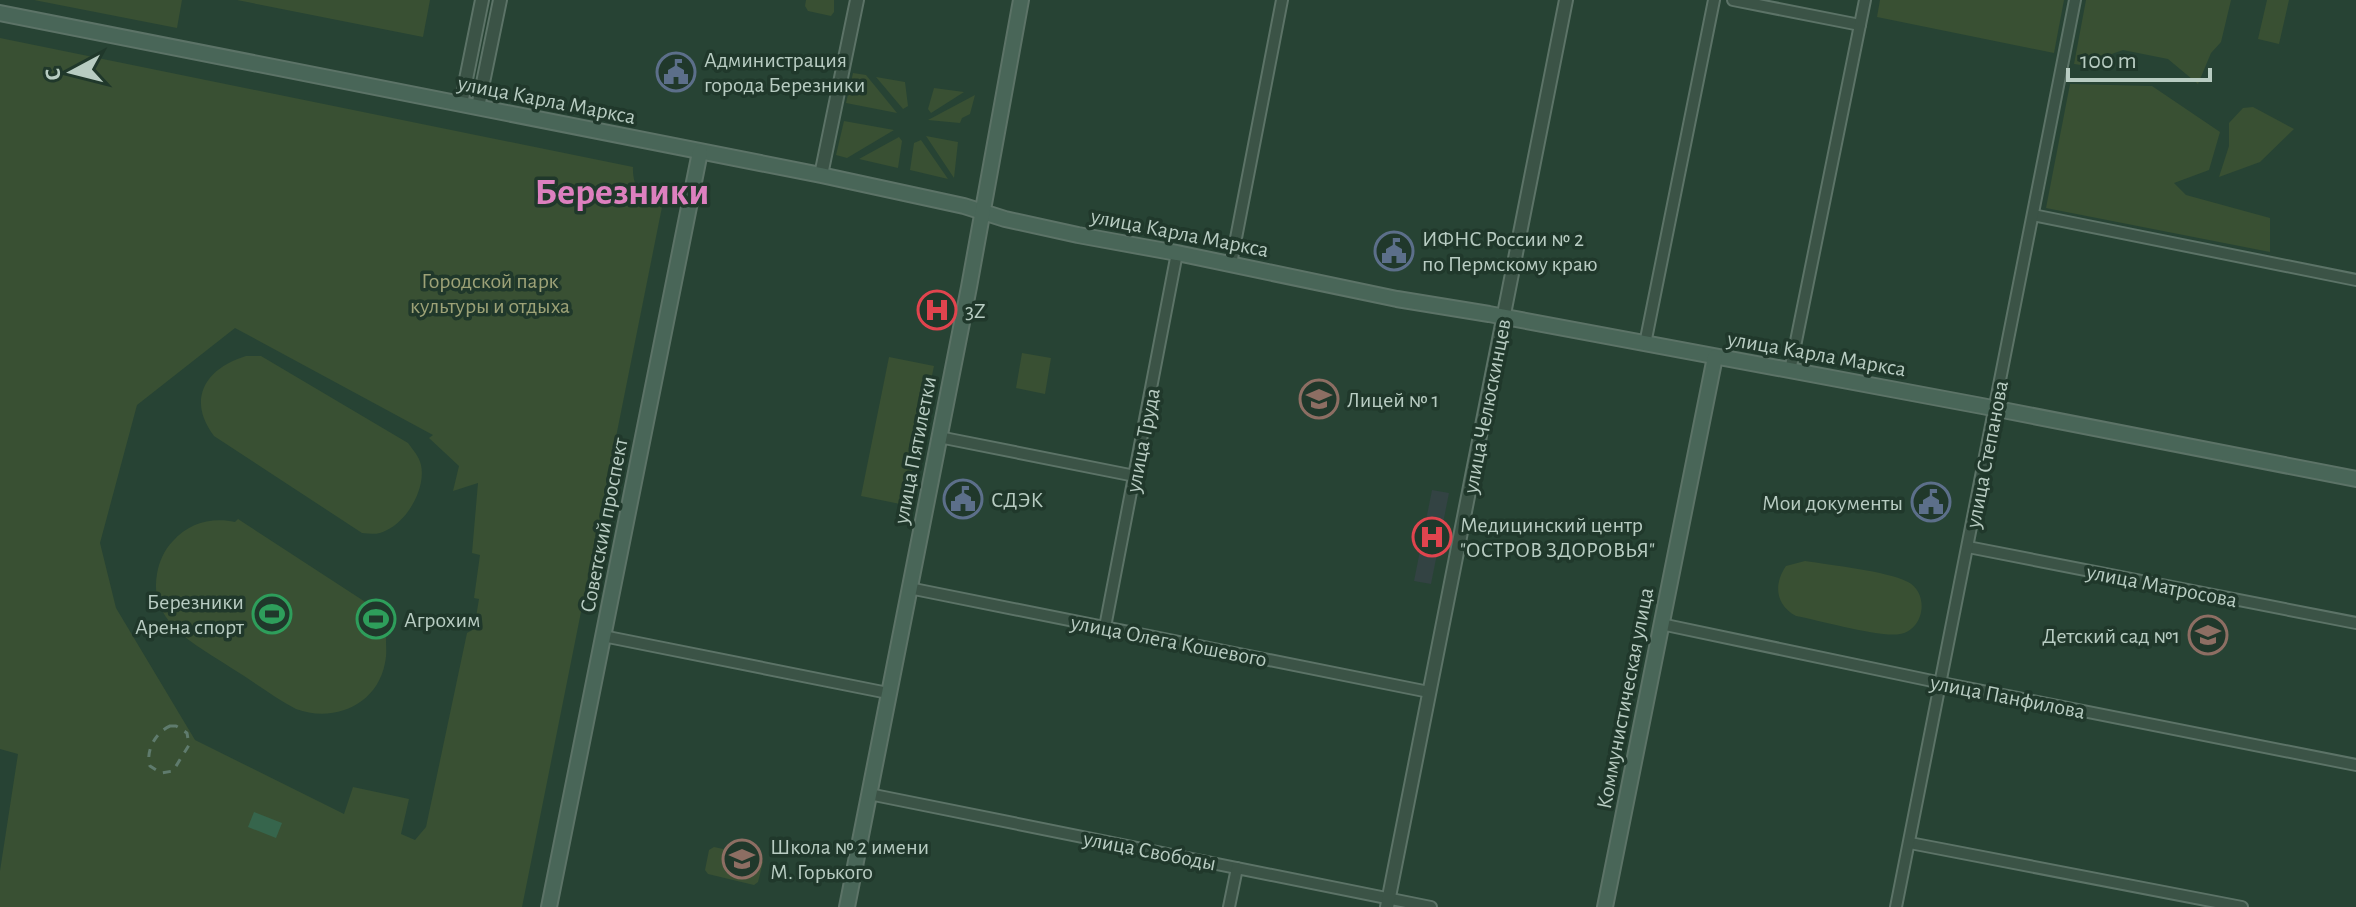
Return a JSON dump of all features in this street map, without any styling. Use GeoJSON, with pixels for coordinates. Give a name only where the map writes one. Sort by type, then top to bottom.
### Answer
{"type":"FeatureCollection","features":[{"type":"Feature","properties":{"kind":"main road","name":"улица Пятилетки"},"geometry":{"type":"LineString","coordinates":[[847,907],[1021,0]]}},
{"type":"Feature","properties":{"kind":"main road","name":"улица Карла Маркса"},"geometry":{"type":"LineString","coordinates":[[0,13],[821,175],[1078,235],[1397,299],[1995,408],[2356,479]]}},
{"type":"Feature","properties":{"kind":"main road","name":"Советский проспект"},"geometry":{"type":"LineString","coordinates":[[549,907],[700,152]]}},
{"type":"Feature","properties":{"kind":"main road","name":"Коммунистическая улица"},"geometry":{"type":"LineString","coordinates":[[1605,907],[1715,357]]}},
{"type":"Feature","properties":{"kind":"street"},"geometry":{"type":"LineString","coordinates":[[461,104],[482,0]]}},
{"type":"Feature","properties":{"kind":"street"},"geometry":{"type":"LineString","coordinates":[[478,107],[500,0]]}},
{"type":"Feature","properties":{"kind":"street"},"geometry":{"type":"LineString","coordinates":[[821,175],[857,0]]}},
{"type":"Feature","properties":{"kind":"street"},"geometry":{"type":"LineString","coordinates":[[1231,264],[1282,0]]}},
{"type":"Feature","properties":{"kind":"street","name":"улица Челюскинцев"},"geometry":{"type":"LineString","coordinates":[[1388,903],[1566,0]]}},
{"type":"Feature","properties":{"kind":"street"},"geometry":{"type":"LineString","coordinates":[[1645,344],[1714,0]]}},
{"type":"Feature","properties":{"kind":"street"},"geometry":{"type":"LineString","coordinates":[[1733,0],[1860,25]]}},
{"type":"Feature","properties":{"kind":"street"},"geometry":{"type":"LineString","coordinates":[[1790,371],[1865,0]]}},
{"type":"Feature","properties":{"kind":"street","name":"улица Степанова"},"geometry":{"type":"LineString","coordinates":[[1896,907],[2075,0]]}},
{"type":"Feature","properties":{"kind":"street"},"geometry":{"type":"LineString","coordinates":[[2033,215],[2356,280]]}},
{"type":"Feature","properties":{"kind":"street","name":"улица Труда"},"geometry":{"type":"LineString","coordinates":[[1105,627],[1177,253]]}},
{"type":"Feature","properties":{"kind":"street"},"geometry":{"type":"LineString","coordinates":[[939,437],[1135,476]]}},
{"type":"Feature","properties":{"kind":"street","name":"улица Матросова"},"geometry":{"type":"LineString","coordinates":[[1968,547],[2356,623]]}},
{"type":"Feature","properties":{"kind":"street","name":"улица Олега Кошевого"},"geometry":{"type":"LineString","coordinates":[[909,588],[1429,692]]}},
{"type":"Feature","properties":{"kind":"street","name":"улица Панфилова"},"geometry":{"type":"LineString","coordinates":[[1661,624],[2356,765]]}},
{"type":"Feature","properties":{"kind":"street"},"geometry":{"type":"LineString","coordinates":[[603,636],[888,693]]}},
{"type":"Feature","properties":{"kind":"street","name":"улица Свободы"},"geometry":{"type":"LineString","coordinates":[[869,794],[1237,868],[1388,903],[1431,907]]}},
{"type":"Feature","properties":{"kind":"street"},"geometry":{"type":"LineString","coordinates":[[1910,843],[2242,907]]}},
{"type":"Feature","properties":{"kind":"street"},"geometry":{"type":"LineString","coordinates":[[1229,907],[1237,868]]}},
{"type":"Feature","properties":{"kind":"shaded area","name":"Медицинский центр \"ОСТРОВ ЗДОРОВЬЯ\""},"geometry":{"type":"Polygon","coordinates":[[[1432,490],[1449,493],[1431,584],[1414,581],[1432,490]]]}},
{"type":"Feature","properties":{"kind":"shaded area"},"geometry":{"type":"Polygon","coordinates":[[[254,812],[282,823],[276,838],[248,827],[254,812]]]}},
{"type":"Feature","properties":{"kind":"green space"},"geometry":{"type":"Polygon","coordinates":[[[34,0],[182,0],[177,28],[34,0]]]}},
{"type":"Feature","properties":{"kind":"green space"},"geometry":{"type":"Polygon","coordinates":[[[237,0],[430,0],[423,37],[237,0]]]}},
{"type":"Feature","properties":{"kind":"green space"},"geometry":{"type":"Polygon","coordinates":[[[806,0],[834,0],[834,12],[831,16],[808,11],[806,0]]]}},
{"type":"Feature","properties":{"kind":"green space"},"geometry":{"type":"Polygon","coordinates":[[[1880,0],[2064,0],[2054,53],[1877,17],[1880,0]]]}},
{"type":"Feature","properties":{"kind":"green space"},"geometry":{"type":"Polygon","coordinates":[[[2086,0],[2231,0],[2221,42],[2211,53],[2198,84],[2168,59],[2123,50],[2081,65],[2074,64],[2086,0]]]}},
{"type":"Feature","properties":{"kind":"green space"},"geometry":{"type":"Polygon","coordinates":[[[2267,0],[2289,0],[2279,44],[2258,39],[2267,0]]]}},
{"type":"Feature","properties":{"kind":"green space","name":"Городской парк культуры и отдыха"},"geometry":{"type":"Polygon","coordinates":[[[0,38],[633,167],[634,181],[640,193],[662,207],[522,907],[0,907],[0,871],[18,754],[0,749],[0,38]],[[235,328],[137,405],[100,543],[116,608],[195,740],[344,814],[353,787],[409,799],[401,834],[415,840],[426,827],[467,633],[474,629],[479,599],[474,598],[480,555],[472,553],[478,483],[453,491],[459,466],[429,438],[433,435],[235,328]]]}},
{"type":"Feature","properties":{"kind":"green space"},"geometry":{"type":"Polygon","coordinates":[[[853,73],[866,75],[897,113],[846,103],[853,73]]]}},
{"type":"Feature","properties":{"kind":"green space"},"geometry":{"type":"Polygon","coordinates":[[[876,77],[905,82],[908,106],[903,109],[876,77]]]}},
{"type":"Feature","properties":{"kind":"green space"},"geometry":{"type":"Polygon","coordinates":[[[2070,84],[2152,86],[2220,132],[2209,170],[2174,183],[2186,195],[2270,218],[2270,252],[2046,208],[2070,84]]]}},
{"type":"Feature","properties":{"kind":"green space"},"geometry":{"type":"Polygon","coordinates":[[[934,88],[964,92],[931,113],[928,109],[934,88]]]}},
{"type":"Feature","properties":{"kind":"green space"},"geometry":{"type":"Polygon","coordinates":[[[975,95],[970,114],[960,123],[928,120],[975,95]]]}},
{"type":"Feature","properties":{"kind":"green space"},"geometry":{"type":"Polygon","coordinates":[[[2253,107],[2294,129],[2260,162],[2219,177],[2229,146],[2229,123],[2243,108],[2253,107]]]}},
{"type":"Feature","properties":{"kind":"green space"},"geometry":{"type":"Polygon","coordinates":[[[844,121],[894,130],[847,158],[836,155],[844,121]]]}},
{"type":"Feature","properties":{"kind":"green space"},"geometry":{"type":"Polygon","coordinates":[[[926,136],[958,142],[954,178],[926,136]]]}},
{"type":"Feature","properties":{"kind":"green space"},"geometry":{"type":"Polygon","coordinates":[[[899,137],[902,141],[898,168],[859,159],[899,137]]]}},
{"type":"Feature","properties":{"kind":"green space"},"geometry":{"type":"Polygon","coordinates":[[[921,140],[948,179],[910,170],[914,143],[921,140]]]}},
{"type":"Feature","properties":{"kind":"green space"},"geometry":{"type":"Polygon","coordinates":[[[1022,353],[1051,358],[1045,394],[1016,388],[1022,353]]]}},
{"type":"Feature","properties":{"kind":"green space"},"geometry":{"type":"Polygon","coordinates":[[[246,356],[261,356],[408,443],[419,459],[422,474],[414,502],[402,519],[381,533],[362,533],[214,436],[202,410],[204,387],[220,368],[246,356]]]}},
{"type":"Feature","properties":{"kind":"green space"},"geometry":{"type":"Polygon","coordinates":[[[889,357],[934,366],[905,505],[861,496],[889,357]]]}},
{"type":"Feature","properties":{"kind":"green space"},"geometry":{"type":"Polygon","coordinates":[[[238,519],[393,620],[387,632],[385,663],[380,678],[363,700],[339,712],[325,714],[296,709],[192,642],[168,620],[160,607],[156,591],[158,570],[167,548],[179,535],[194,526],[209,521],[235,522],[238,519]]]}},
{"type":"Feature","properties":{"kind":"green space"},"geometry":{"type":"Polygon","coordinates":[[[1805,561],[1873,572],[1908,582],[1919,595],[1919,619],[1908,631],[1891,635],[1796,616],[1781,600],[1779,580],[1786,566],[1805,561]]]}},
{"type":"Feature","properties":{"kind":"green space"},"geometry":{"type":"Polygon","coordinates":[[[714,847],[760,857],[763,862],[758,882],[754,885],[708,874],[705,870],[709,850],[714,847]]]}},
{"type":"Feature","properties":{"kind":"railway"},"geometry":{"type":"LineString","coordinates":[[170,726],[187,733],[189,745],[173,771],[161,773],[150,766],[150,748],[156,737],[170,726]]}},
{"type":"Feature","properties":{"kind":"place","name":"Администрация города Березники"},"geometry":{"type":"Point","coordinates":[676,72]}},
{"type":"Feature","properties":{"kind":"place","name":"ИФНС России № 2 по Пермскому краю"},"geometry":{"type":"Point","coordinates":[1394,251]}},
{"type":"Feature","properties":{"kind":"place","name":"3Z"},"geometry":{"type":"Point","coordinates":[937,310]}},
{"type":"Feature","properties":{"kind":"place","name":"Лицей № 1"},"geometry":{"type":"Point","coordinates":[1319,399]}},
{"type":"Feature","properties":{"kind":"place","name":"СДЭК"},"geometry":{"type":"Point","coordinates":[963,499]}},
{"type":"Feature","properties":{"kind":"place","name":"Мои документы"},"geometry":{"type":"Point","coordinates":[1931,502]}},
{"type":"Feature","properties":{"kind":"place","name":"Медицинский центр \"ОСТРОВ ЗДОРОВЬЯ\""},"geometry":{"type":"Point","coordinates":[1432,537]}},
{"type":"Feature","properties":{"kind":"place","name":"Березники Арена спорт"},"geometry":{"type":"Point","coordinates":[272,614]}},
{"type":"Feature","properties":{"kind":"place","name":"Агрохим"},"geometry":{"type":"Point","coordinates":[376,619]}},
{"type":"Feature","properties":{"kind":"place","name":"Детский сад №1"},"geometry":{"type":"Point","coordinates":[2208,635]}},
{"type":"Feature","properties":{"kind":"place","name":"Школа № 2 имени М. Горького"},"geometry":{"type":"Point","coordinates":[742,859]}},
{"type":"Feature","properties":{"kind":"district","name":"Березники"},"geometry":{"type":"Point","coordinates":[622,191]}}]}
